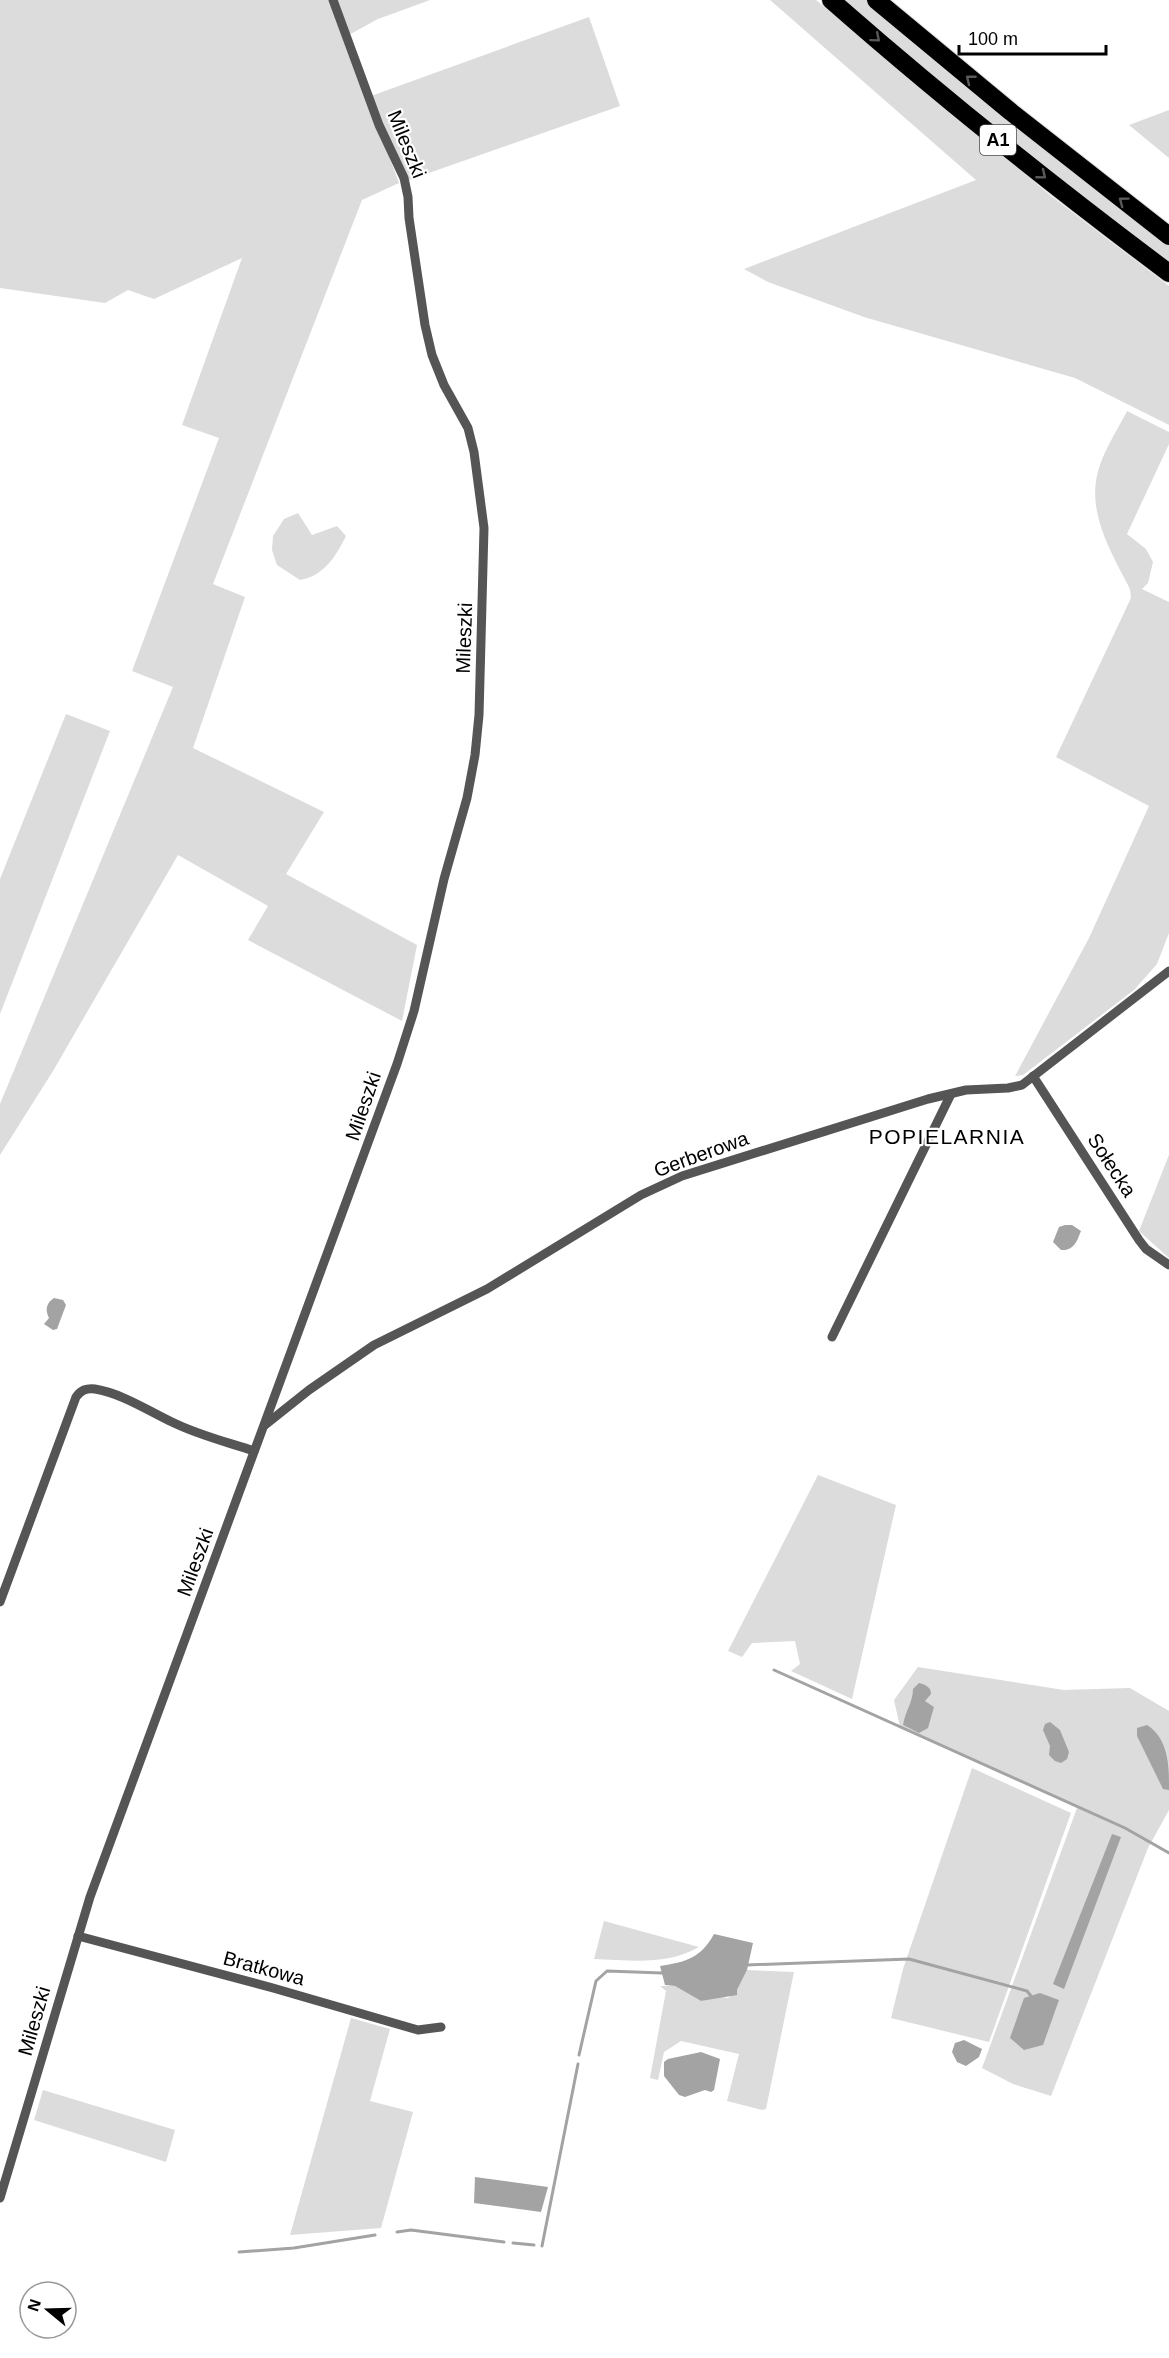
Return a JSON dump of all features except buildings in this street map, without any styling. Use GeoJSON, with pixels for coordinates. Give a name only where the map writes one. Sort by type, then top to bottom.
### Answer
{"type":"FeatureCollection","features":[{"type":"Feature","properties":{"kind":"highway","name":"A1"},"geometry":{"type":"LineString","coordinates":[[831,0],[971,119],[1169,273]]}},
{"type":"Feature","properties":{"kind":"highway","name":"A1"},"geometry":{"type":"LineString","coordinates":[[876,0],[1011,112],[1169,236]]}},
{"type":"Feature","properties":{"kind":"street","name":"Mileszki"},"geometry":{"type":"LineString","coordinates":[[0,2198],[78,1936],[254,1451],[364,1159],[414,1011],[444,879],[467,798],[475,754],[480,715],[485,554],[474,452],[468,428],[444,385],[432,355],[425,325],[404,178],[379,125],[333,0]]}},
{"type":"Feature","properties":{"kind":"street","name":"Gerberowa"},"geometry":{"type":"LineString","coordinates":[[263,1427],[309,1390],[374,1345],[488,1288],[651,1191],[682,1176],[951,1094],[966,1090],[1008,1089],[1022,1085],[1169,971]]}},
{"type":"Feature","properties":{"kind":"street","name":"Sołecka"},"geometry":{"type":"LineString","coordinates":[[1033,1076],[1139,1240],[1146,1249],[1169,1265]]}},
{"type":"Feature","properties":{"kind":"street"},"geometry":{"type":"LineString","coordinates":[[832,1337],[951,1094]]}},
{"type":"Feature","properties":{"kind":"street"},"geometry":{"type":"LineString","coordinates":[[0,1602],[76,1397],[85,1389],[101,1390],[152,1410],[188,1428],[254,1451]]}},
{"type":"Feature","properties":{"kind":"street","name":"Bratkowa"},"geometry":{"type":"LineString","coordinates":[[78,1936],[273,1988],[418,2030],[441,2026]]}},
{"type":"Feature","properties":{"kind":"shaded area"},"geometry":{"type":"Polygon","coordinates":[[[0,0],[430,0],[378,19],[345,37],[399,183],[362,200],[213,584],[245,597],[193,748],[324,812],[286,874],[417,945],[402,1021],[248,940],[268,906],[178,855],[53,1071],[0,1155],[0,1104],[173,687],[132,671],[219,438],[182,425],[242,258],[154,299],[128,290],[105,303],[0,288],[0,0]]]}},
{"type":"Feature","properties":{"kind":"shaded area"},"geometry":{"type":"Polygon","coordinates":[[[770,0],[816,0],[1051,196],[1169,286],[1169,425],[1075,378],[864,317],[768,282],[744,269],[976,180],[770,0]]]}},
{"type":"Feature","properties":{"kind":"shaded area"},"geometry":{"type":"Polygon","coordinates":[[[841,0],[867,0],[931,55],[1169,244],[1169,265],[1098,211],[841,0]]]}},
{"type":"Feature","properties":{"kind":"shaded area"},"geometry":{"type":"Polygon","coordinates":[[[589,17],[620,106],[409,180],[386,134],[371,96],[589,17]]]}},
{"type":"Feature","properties":{"kind":"shaded area"},"geometry":{"type":"Polygon","coordinates":[[[1169,110],[1169,158],[1129,125],[1169,110]]]}},
{"type":"Feature","properties":{"kind":"shaded area"},"geometry":{"type":"Polygon","coordinates":[[[1127,411],[1169,432],[1169,444],[1127,534],[1146,549],[1153,562],[1148,583],[1142,589],[1169,602],[1169,933],[1157,964],[1134,990],[1023,1075],[1015,1076],[1089,938],[1149,806],[1056,757],[1131,598],[1130,589],[1102,530],[1095,498],[1100,465],[1127,411]]]}},
{"type":"Feature","properties":{"kind":"shaded area"},"geometry":{"type":"Polygon","coordinates":[[[298,513],[312,535],[337,526],[346,536],[338,551],[322,570],[300,580],[277,565],[272,550],[273,536],[284,519],[298,513]]]}},
{"type":"Feature","properties":{"kind":"shaded area"},"geometry":{"type":"Polygon","coordinates":[[[66,714],[110,731],[0,1014],[0,879],[66,714]]]}},
{"type":"Feature","properties":{"kind":"shaded area"},"geometry":{"type":"Polygon","coordinates":[[[1169,1155],[1169,1258],[1139,1231],[1169,1155]]]}},
{"type":"Feature","properties":{"kind":"shaded area"},"geometry":{"type":"Polygon","coordinates":[[[1072,1225],[1081,1231],[1072,1247],[1061,1250],[1053,1242],[1059,1227],[1072,1225]]]}},
{"type":"Feature","properties":{"kind":"shaded area"},"geometry":{"type":"Polygon","coordinates":[[[54,1298],[63,1300],[66,1305],[57,1329],[53,1330],[44,1324],[49,1318],[48,1304],[54,1298]]]}},
{"type":"Feature","properties":{"kind":"shaded area"},"geometry":{"type":"Polygon","coordinates":[[[818,1475],[896,1505],[852,1699],[791,1671],[800,1664],[795,1641],[752,1643],[742,1657],[728,1651],[818,1475]]]}},
{"type":"Feature","properties":{"kind":"shaded area"},"geometry":{"type":"Polygon","coordinates":[[[918,1667],[1064,1690],[1130,1688],[1169,1711],[1169,1810],[1148,1848],[1051,2096],[1013,2084],[982,2068],[1077,1808],[900,1727],[894,1700],[918,1667]]]}},
{"type":"Feature","properties":{"kind":"shaded area"},"geometry":{"type":"Polygon","coordinates":[[[919,1683],[930,1690],[931,1694],[925,1701],[934,1707],[928,1728],[919,1733],[903,1725],[913,1689],[919,1683]]]}},
{"type":"Feature","properties":{"kind":"shaded area"},"geometry":{"type":"Polygon","coordinates":[[[1050,1722],[1060,1730],[1069,1752],[1067,1759],[1061,1763],[1049,1755],[1050,1746],[1043,1730],[1045,1724],[1050,1722]]]}},
{"type":"Feature","properties":{"kind":"shaded area"},"geometry":{"type":"Polygon","coordinates":[[[1147,1725],[1160,1738],[1164,1746],[1168,1763],[1169,1790],[1163,1789],[1137,1736],[1137,1728],[1147,1725]]]}},
{"type":"Feature","properties":{"kind":"shaded area"},"geometry":{"type":"Polygon","coordinates":[[[972,1768],[1071,1813],[989,2042],[891,2018],[903,1969],[972,1768]]]}},
{"type":"Feature","properties":{"kind":"shaded area"},"geometry":{"type":"Polygon","coordinates":[[[1112,1834],[1121,1837],[1064,1989],[1053,1984],[1112,1834]]]}},
{"type":"Feature","properties":{"kind":"shaded area"},"geometry":{"type":"Polygon","coordinates":[[[604,1921],[699,1947],[674,1957],[661,1959],[634,1961],[594,1959],[604,1921]]]}},
{"type":"Feature","properties":{"kind":"shaded area"},"geometry":{"type":"Polygon","coordinates":[[[714,1934],[753,1943],[747,1970],[737,1990],[737,1995],[701,2001],[675,1986],[665,1985],[660,1966],[692,1958],[704,1949],[714,1934]]]}},
{"type":"Feature","properties":{"kind":"shaded area"},"geometry":{"type":"Polygon","coordinates":[[[747,1970],[794,1972],[766,2109],[727,2101],[739,2054],[681,2041],[664,2052],[658,2080],[650,2078],[666,1991],[660,1986],[675,1986],[701,2001],[720,1997],[728,1998],[737,1990],[747,1970]]]}},
{"type":"Feature","properties":{"kind":"shaded area"},"geometry":{"type":"Polygon","coordinates":[[[1040,1993],[1059,2000],[1043,2045],[1024,2050],[1010,2038],[1024,1998],[1040,1993]]]}},
{"type":"Feature","properties":{"kind":"shaded area"},"geometry":{"type":"Polygon","coordinates":[[[351,2018],[390,2029],[370,2101],[413,2112],[381,2228],[290,2235],[351,2018]]]}},
{"type":"Feature","properties":{"kind":"shaded area"},"geometry":{"type":"Polygon","coordinates":[[[964,2040],[982,2049],[979,2057],[966,2066],[957,2062],[952,2052],[955,2043],[964,2040]]]}},
{"type":"Feature","properties":{"kind":"shaded area"},"geometry":{"type":"Polygon","coordinates":[[[701,2052],[720,2059],[714,2090],[711,2092],[705,2090],[685,2097],[679,2095],[664,2076],[664,2062],[668,2059],[701,2052]]]}},
{"type":"Feature","properties":{"kind":"shaded area"},"geometry":{"type":"Polygon","coordinates":[[[43,2090],[175,2130],[166,2162],[34,2120],[43,2090]]]}},
{"type":"Feature","properties":{"kind":"shaded area"},"geometry":{"type":"Polygon","coordinates":[[[475,2177],[548,2187],[541,2212],[474,2203],[475,2177]]]}},
{"type":"Feature","properties":{"kind":"waterway"},"geometry":{"type":"LineString","coordinates":[[774,1670],[1125,1828],[1169,1853]]}},
{"type":"Feature","properties":{"kind":"waterway"},"geometry":{"type":"LineString","coordinates":[[747,1965],[909,1959],[1027,1991],[1031,1996]]}},
{"type":"Feature","properties":{"kind":"waterway"},"geometry":{"type":"LineString","coordinates":[[579,2055],[596,1981],[607,1971],[662,1973]]}},
{"type":"Feature","properties":{"kind":"waterway"},"geometry":{"type":"LineString","coordinates":[[542,2246],[578,2064]]}},
{"type":"Feature","properties":{"kind":"waterway"},"geometry":{"type":"LineString","coordinates":[[397,2232],[411,2230],[504,2242]]}},
{"type":"Feature","properties":{"kind":"waterway"},"geometry":{"type":"LineString","coordinates":[[239,2252],[294,2248],[375,2235]]}},
{"type":"Feature","properties":{"kind":"waterway"},"geometry":{"type":"LineString","coordinates":[[513,2243],[534,2245]]}},
{"type":"Feature","properties":{"kind":"district","name":"POPIELARNIA"},"geometry":{"type":"Point","coordinates":[947,1136]}}]}
